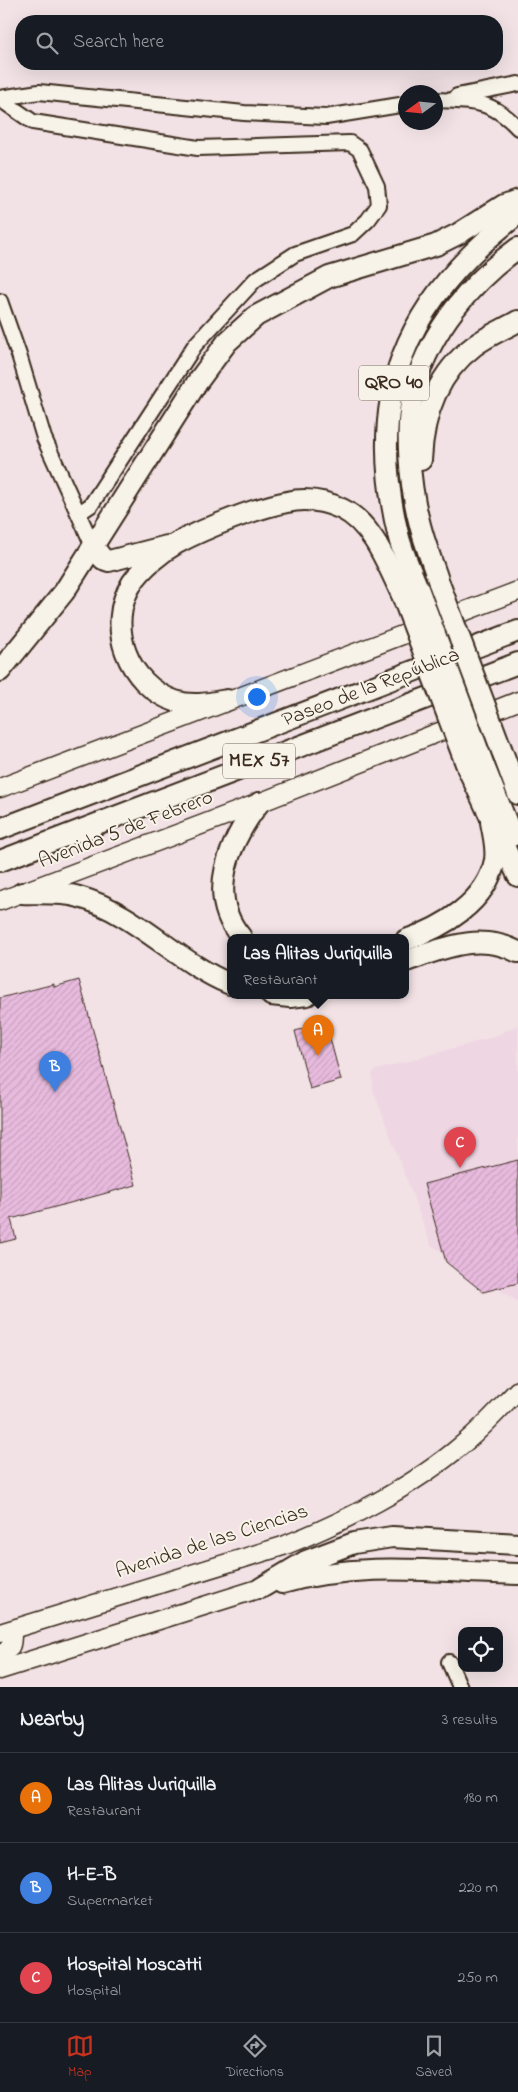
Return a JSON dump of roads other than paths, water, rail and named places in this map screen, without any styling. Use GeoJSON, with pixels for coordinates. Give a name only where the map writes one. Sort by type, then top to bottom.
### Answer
{"type":"FeatureCollection","features":[{"type":"Feature","properties":{"kind":"highway"},"geometry":{"type":"LineString","coordinates":[[0,671],[64,592],[196,384],[227,342],[256,316],[329,277],[436,245],[458,234],[504,205],[518,200]]}},
{"type":"Feature","properties":{"kind":"highway","name":"QRO 40"},"geometry":{"type":"LineString","coordinates":[[518,214],[460,265],[433,298],[412,335],[396,374],[387,418],[386,462],[410,593],[476,768],[518,853]]}},
{"type":"Feature","properties":{"kind":"highway","name":"QRO 40"},"geometry":{"type":"LineString","coordinates":[[518,248],[496,264],[461,300],[435,338],[414,386],[409,432],[411,473],[420,524],[439,583],[509,764],[518,794]]}},
{"type":"Feature","properties":{"kind":"highway"},"geometry":{"type":"LineString","coordinates":[[420,524],[422,437],[432,397],[444,376],[474,345],[518,320]]}},
{"type":"Feature","properties":{"kind":"highway"},"geometry":{"type":"LineString","coordinates":[[92,546],[103,559],[109,561],[176,543],[237,518],[287,502],[316,501],[343,510],[366,529],[410,593]]}},
{"type":"Feature","properties":{"kind":"highway"},"geometry":{"type":"LineString","coordinates":[[176,543],[141,572],[132,585],[121,615],[123,647],[138,675],[162,696],[177,702],[202,705],[227,700]]}},
{"type":"Feature","properties":{"kind":"highway","name":"Paseo de la República"},"geometry":{"type":"LineString","coordinates":[[0,829],[518,632]]}},
{"type":"Feature","properties":{"kind":"highway","name":"Paseo de la República"},"geometry":{"type":"LineString","coordinates":[[0,861],[518,663]]}},
{"type":"Feature","properties":{"kind":"highway"},"geometry":{"type":"LineString","coordinates":[[409,939],[422,934],[460,912],[476,897],[490,874],[495,860],[495,847],[491,822],[476,768]]}},
{"type":"Feature","properties":{"kind":"highway"},"geometry":{"type":"LineString","coordinates":[[239,934],[232,926],[224,901],[224,877],[231,848],[244,823],[259,803]]}},
{"type":"Feature","properties":{"kind":"highway"},"geometry":{"type":"LineString","coordinates":[[491,822],[518,876]]}},
{"type":"Feature","properties":{"kind":"highway"},"geometry":{"type":"LineString","coordinates":[[22,893],[78,896],[106,907],[134,922],[163,943],[227,982]]}},
{"type":"Feature","properties":{"kind":"highway"},"geometry":{"type":"LineString","coordinates":[[409,960],[469,942],[487,941],[507,946],[518,952]]}},
{"type":"Feature","properties":{"kind":"highway"},"geometry":{"type":"LineString","coordinates":[[261,1588],[306,1561],[354,1543],[392,1537],[518,1544]]}},
{"type":"Feature","properties":{"kind":"highway"},"geometry":{"type":"LineString","coordinates":[[261,1588],[312,1574],[365,1568],[518,1574]]}},
{"type":"Feature","properties":{"kind":"main road"},"geometry":{"type":"LineString","coordinates":[[0,788],[227,700],[518,591]]}},
{"type":"Feature","properties":{"kind":"main road","name":"Avenida 5 de Febrero"},"geometry":{"type":"LineString","coordinates":[[0,901],[259,803],[518,701]]}},
{"type":"Feature","properties":{"kind":"main road","name":"Avenida de las Ciencias"},"geometry":{"type":"LineString","coordinates":[[6,1632],[283,1546],[316,1533],[431,1468],[464,1444],[518,1390]]}},
{"type":"Feature","properties":{"kind":"main road"},"geometry":{"type":"LineString","coordinates":[[0,1670],[261,1588]]}},
{"type":"Feature","properties":{"kind":"main road"},"geometry":{"type":"LineString","coordinates":[[0,1654],[8,1651],[12,1646],[6,1632]]}},
{"type":"Feature","properties":{"kind":"street"},"geometry":{"type":"LineString","coordinates":[[443,99],[518,84]]}},
{"type":"Feature","properties":{"kind":"street"},"geometry":{"type":"LineString","coordinates":[[0,99],[39,92],[244,113],[326,117],[398,105]]}},
{"type":"Feature","properties":{"kind":"street"},"geometry":{"type":"LineString","coordinates":[[0,99],[33,122],[198,148],[350,144],[360,150],[377,186],[378,205],[368,220],[353,234],[295,254],[255,280],[195,345],[90,505],[78,513]]}},
{"type":"Feature","properties":{"kind":"street"},"geometry":{"type":"LineString","coordinates":[[443,100],[480,102],[506,115],[518,128]]}},
{"type":"Feature","properties":{"kind":"street"},"geometry":{"type":"LineString","coordinates":[[0,301],[19,355],[44,438],[92,546]]}},
{"type":"Feature","properties":{"kind":"street"},"geometry":{"type":"LineString","coordinates":[[449,1662],[460,1687]]}},
{"type":"Feature","properties":{"kind":"place","name":"Las Alitas Juriquilla"},"geometry":{"type":"Point","coordinates":[318,1056]}},
{"type":"Feature","properties":{"kind":"place","name":"H-E-B"},"geometry":{"type":"Point","coordinates":[55,1092]}},
{"type":"Feature","properties":{"kind":"place","name":"Hospital Moscatti"},"geometry":{"type":"Point","coordinates":[460,1168]}}]}
